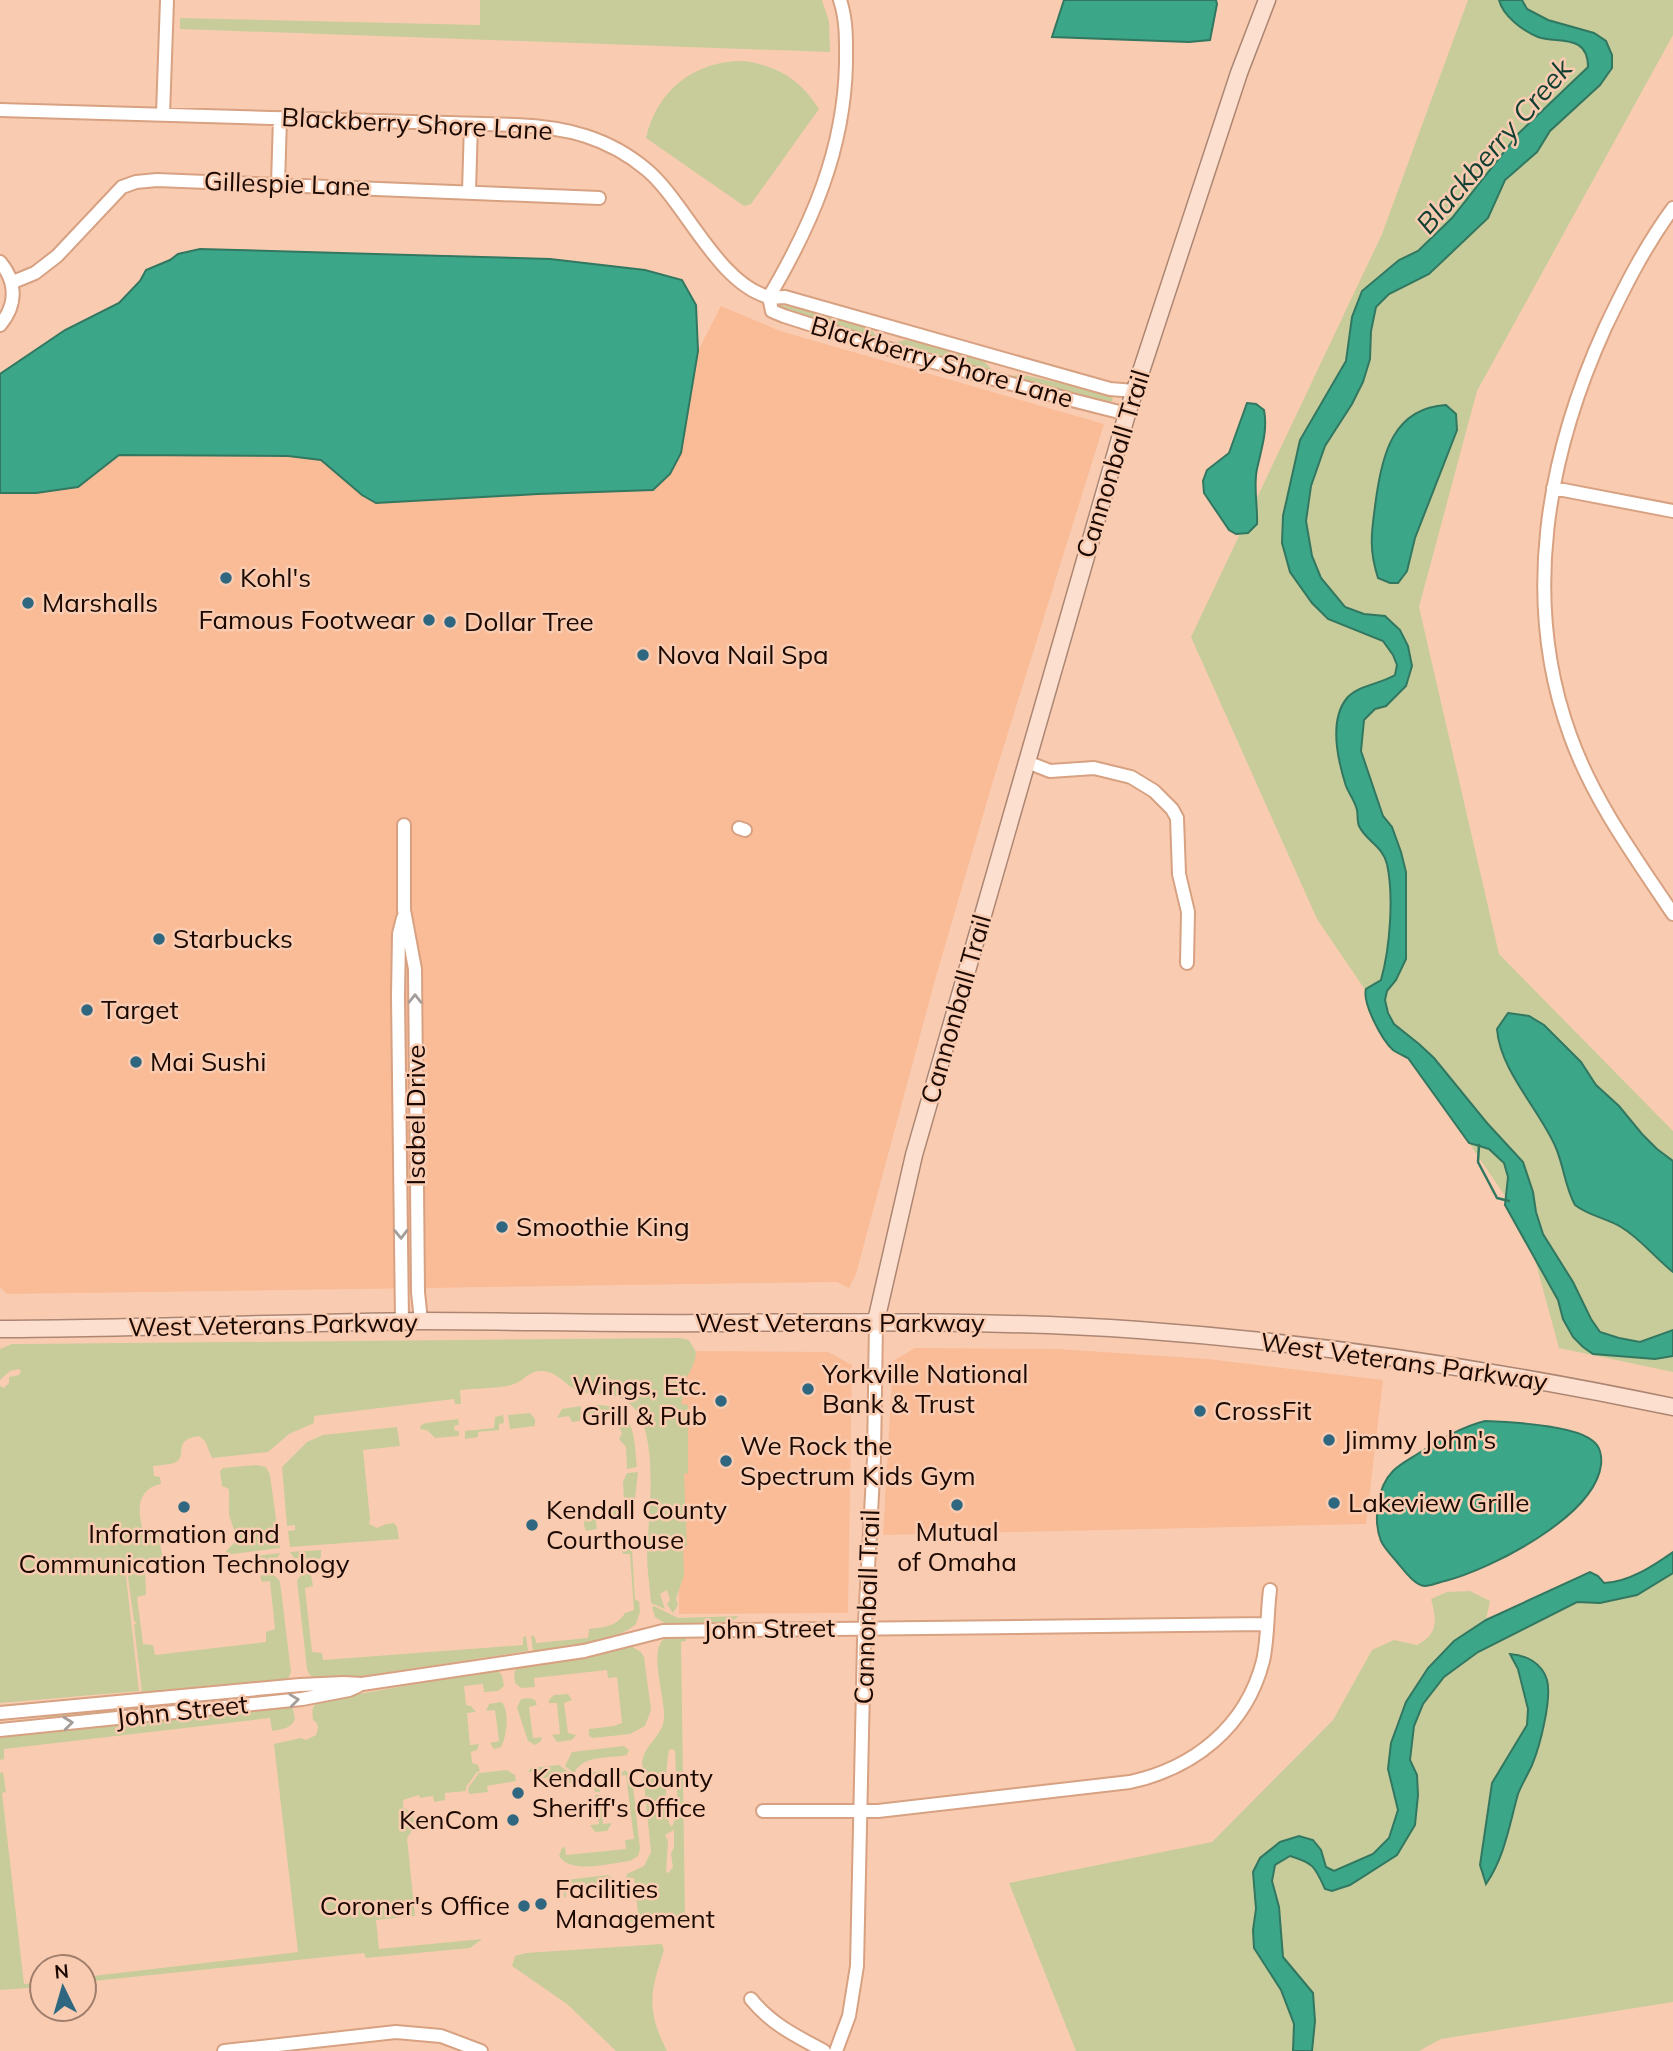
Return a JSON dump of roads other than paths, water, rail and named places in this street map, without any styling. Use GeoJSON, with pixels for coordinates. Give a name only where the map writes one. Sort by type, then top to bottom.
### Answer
{"type":"FeatureCollection","features":[{"type":"Feature","properties":{"kind":"main road","name":"Cannonball Trail"},"geometry":{"type":"LineString","coordinates":[[876,1321],[914,1156],[1127,414],[1239,73],[1267,0]]}},
{"type":"Feature","properties":{"kind":"main road","name":"West Veterans Parkway"},"geometry":{"type":"LineString","coordinates":[[0,1329],[421,1321],[876,1321],[1050,1325],[1141,1330],[1261,1342],[1465,1367],[1673,1408]]}},
{"type":"Feature","properties":{"kind":"street"},"geometry":{"type":"LineString","coordinates":[[163,114],[167,0]]}},
{"type":"Feature","properties":{"kind":"street"},"geometry":{"type":"LineString","coordinates":[[769,297],[807,229],[824,187],[838,137],[845,90],[846,52],[846,27],[840,0]]}},
{"type":"Feature","properties":{"kind":"street","name":"Blackberry Shore Lane"},"geometry":{"type":"LineString","coordinates":[[0,110],[471,124],[554,128],[591,136],[648,170],[727,270],[747,286],[769,297],[785,297],[1110,389],[1134,391]]}},
{"type":"Feature","properties":{"kind":"street"},"geometry":{"type":"LineString","coordinates":[[278,184],[280,118]]}},
{"type":"Feature","properties":{"kind":"street"},"geometry":{"type":"LineString","coordinates":[[469,191],[471,124]]}},
{"type":"Feature","properties":{"kind":"street","name":"Gillespie Lane"},"geometry":{"type":"LineString","coordinates":[[13,282],[45,267],[122,187],[136,182],[157,180],[278,184],[599,198]]}},
{"type":"Feature","properties":{"kind":"street"},"geometry":{"type":"LineString","coordinates":[[1673,208],[1637,262],[1597,346],[1572,414],[1553,488],[1546,529],[1543,597],[1546,632],[1559,700],[1570,736],[1586,774],[1629,848],[1673,914]]}},
{"type":"Feature","properties":{"kind":"street"},"geometry":{"type":"LineString","coordinates":[[0,262],[13,282],[13,299],[8,315],[0,325]]}},
{"type":"Feature","properties":{"kind":"street","name":"Blackberry Shore Lane"},"geometry":{"type":"LineString","coordinates":[[769,297],[772,311],[784,316],[999,386],[1127,414]]}},
{"type":"Feature","properties":{"kind":"street"},"geometry":{"type":"LineString","coordinates":[[999,386],[1006,360]]}},
{"type":"Feature","properties":{"kind":"street"},"geometry":{"type":"LineString","coordinates":[[1553,488],[1673,511]]}},
{"type":"Feature","properties":{"kind":"street"},"geometry":{"type":"LineString","coordinates":[[1027,762],[1050,771],[1094,768],[1131,777],[1154,791],[1172,808],[1177,818],[1179,874],[1188,912],[1187,964]]}},
{"type":"Feature","properties":{"kind":"street","name":"Isabel Drive"},"geometry":{"type":"LineString","coordinates":[[404,825],[404,910],[415,969],[418,1292],[421,1321]]}},
{"type":"Feature","properties":{"kind":"street","name":"Isabel Drive"},"geometry":{"type":"LineString","coordinates":[[402,1322],[398,996],[399,934],[404,910]]}},
{"type":"Feature","properties":{"kind":"street","name":"Cannonball Trail"},"geometry":{"type":"LineString","coordinates":[[836,2051],[849,2017],[857,1976],[865,1627],[874,1458],[876,1321]]}},
{"type":"Feature","properties":{"kind":"street"},"geometry":{"type":"LineString","coordinates":[[763,1811],[861,1812],[1130,1782],[1168,1772],[1208,1747],[1234,1719],[1258,1678],[1264,1657],[1270,1590]]}},
{"type":"Feature","properties":{"kind":"street","name":"John Street"},"geometry":{"type":"LineString","coordinates":[[0,1713],[300,1685],[362,1684],[584,1651],[663,1631],[1266,1624]]}},
{"type":"Feature","properties":{"kind":"street","name":"John Street"},"geometry":{"type":"LineString","coordinates":[[0,1730],[302,1699],[349,1690],[362,1684]]}},
{"type":"Feature","properties":{"kind":"street"},"geometry":{"type":"LineString","coordinates":[[751,1999],[764,2015],[779,2027],[824,2051]]}},
{"type":"Feature","properties":{"kind":"street"},"geometry":{"type":"LineString","coordinates":[[224,2051],[396,2032],[440,2036],[481,2051]]}},
{"type":"Feature","properties":{"kind":"waterway"},"geometry":{"type":"LineString","coordinates":[[1479,1145],[1478,1162],[1497,1198],[1509,1201]]}},
{"type":"Feature","properties":{"kind":"place","name":"Kohl's"},"geometry":{"type":"Point","coordinates":[226,578]}},
{"type":"Feature","properties":{"kind":"place","name":"Marshalls"},"geometry":{"type":"Point","coordinates":[28,603]}},
{"type":"Feature","properties":{"kind":"place","name":"Famous Footwear"},"geometry":{"type":"Point","coordinates":[429,620]}},
{"type":"Feature","properties":{"kind":"place","name":"Dollar Tree"},"geometry":{"type":"Point","coordinates":[450,622]}},
{"type":"Feature","properties":{"kind":"place","name":"Nova Nail Spa"},"geometry":{"type":"Point","coordinates":[643,655]}},
{"type":"Feature","properties":{"kind":"place","name":"Starbucks"},"geometry":{"type":"Point","coordinates":[159,939]}},
{"type":"Feature","properties":{"kind":"place","name":"Target"},"geometry":{"type":"Point","coordinates":[87,1010]}},
{"type":"Feature","properties":{"kind":"place","name":"Mai Sushi"},"geometry":{"type":"Point","coordinates":[136,1062]}},
{"type":"Feature","properties":{"kind":"place","name":"Smoothie King"},"geometry":{"type":"Point","coordinates":[502,1227]}},
{"type":"Feature","properties":{"kind":"place","name":"Yorkville National Bank & Trust"},"geometry":{"type":"Point","coordinates":[808,1389]}},
{"type":"Feature","properties":{"kind":"place","name":"Wings, Etc. Grill & Pub"},"geometry":{"type":"Point","coordinates":[721,1401]}},
{"type":"Feature","properties":{"kind":"place","name":"CrossFit"},"geometry":{"type":"Point","coordinates":[1200,1411]}},
{"type":"Feature","properties":{"kind":"place","name":"Jimmy John's"},"geometry":{"type":"Point","coordinates":[1329,1440]}},
{"type":"Feature","properties":{"kind":"place","name":"We Rock the Spectrum Kids Gym"},"geometry":{"type":"Point","coordinates":[726,1461]}},
{"type":"Feature","properties":{"kind":"place","name":"Lakeview Grille"},"geometry":{"type":"Point","coordinates":[1334,1503]}},
{"type":"Feature","properties":{"kind":"place","name":"Mutual of Omaha"},"geometry":{"type":"Point","coordinates":[957,1505]}},
{"type":"Feature","properties":{"kind":"place","name":"Information and Communication Technology"},"geometry":{"type":"Point","coordinates":[184,1507]}},
{"type":"Feature","properties":{"kind":"place","name":"Kendall County Courthouse"},"geometry":{"type":"Point","coordinates":[532,1525]}},
{"type":"Feature","properties":{"kind":"place","name":"Kendall County Sheriff's Office"},"geometry":{"type":"Point","coordinates":[518,1793]}},
{"type":"Feature","properties":{"kind":"place","name":"KenCom"},"geometry":{"type":"Point","coordinates":[513,1820]}},
{"type":"Feature","properties":{"kind":"place","name":"Facilities Management"},"geometry":{"type":"Point","coordinates":[541,1904]}},
{"type":"Feature","properties":{"kind":"place","name":"Coroner's Office"},"geometry":{"type":"Point","coordinates":[524,1906]}},
{"type":"Feature","properties":{"kind":"water label","name":"Blackberry Creek"},"geometry":{"type":"Point","coordinates":[1494,146]}}]}
